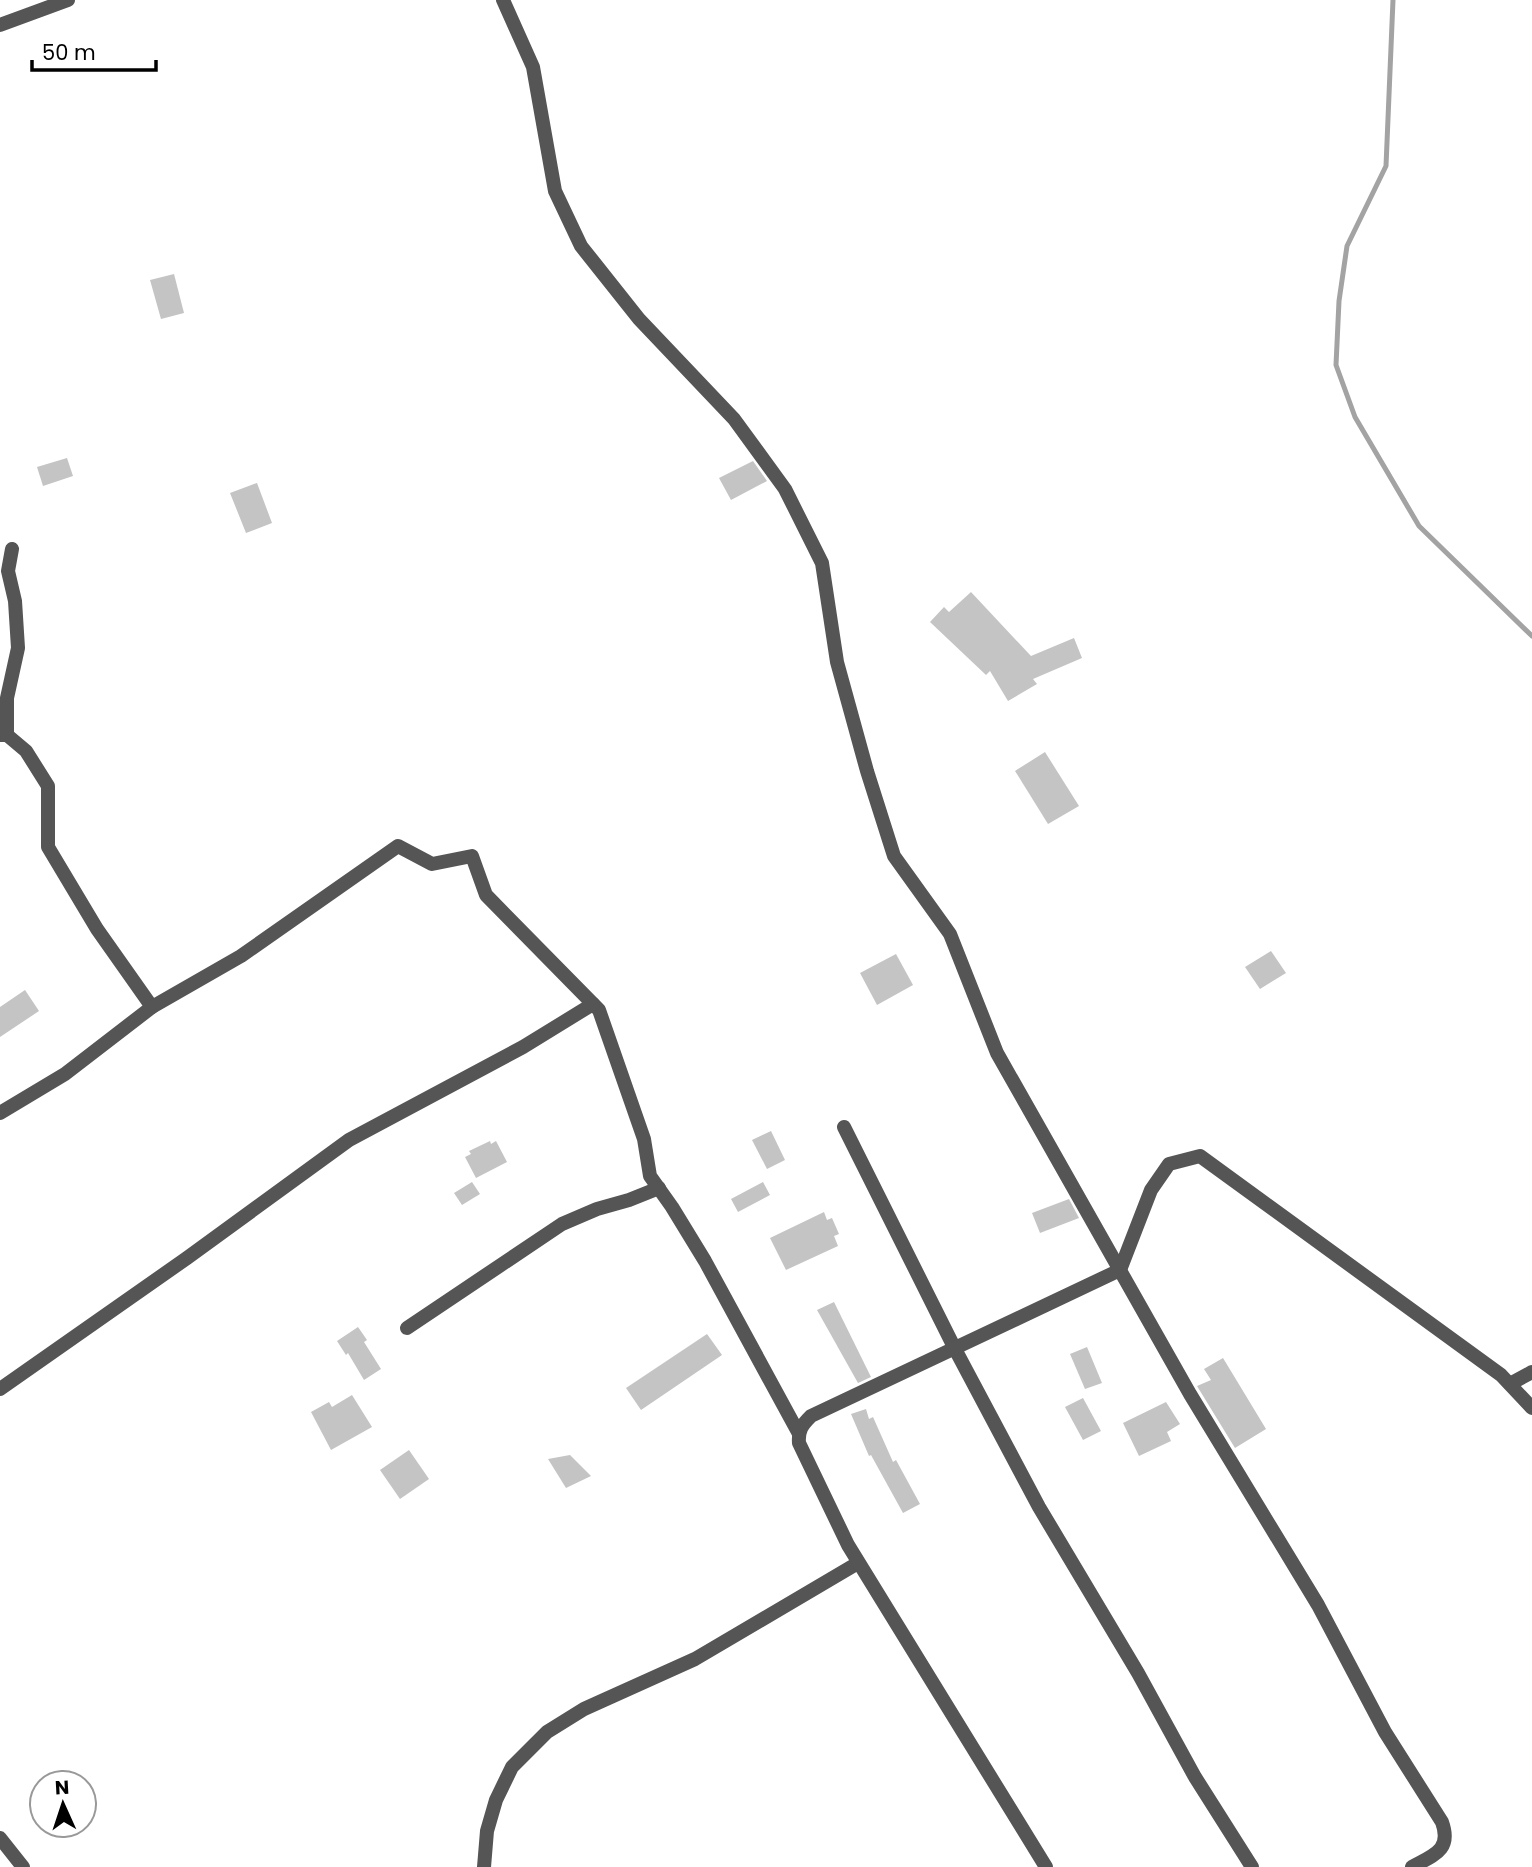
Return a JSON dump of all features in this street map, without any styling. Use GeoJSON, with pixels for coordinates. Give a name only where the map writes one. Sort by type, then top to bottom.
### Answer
{"type":"FeatureCollection","features":[{"type":"Feature","properties":{"kind":"street"},"geometry":{"type":"LineString","coordinates":[[0,25],[68,0]]}},
{"type":"Feature","properties":{"kind":"street"},"geometry":{"type":"LineString","coordinates":[[503,0],[533,67],[555,191],[581,246],[639,319],[734,419],[785,489],[822,563],[837,663],[894,856],[950,934],[997,1053],[1197,1406],[1318,1605],[1385,1732],[1442,1822],[1446,1832],[1445,1843],[1438,1852],[1412,1867]]}},
{"type":"Feature","properties":{"kind":"street"},"geometry":{"type":"LineString","coordinates":[[12,550],[8,571],[15,601],[18,648],[7,698],[3,735],[26,751],[48,786],[48,846],[97,929],[152,1006]]}},
{"type":"Feature","properties":{"kind":"street"},"geometry":{"type":"LineString","coordinates":[[0,1113],[65,1074],[152,1006],[241,956],[398,846],[432,864],[472,856],[486,895],[599,1010],[644,1139],[650,1176],[705,1261],[798,1432],[799,1443],[858,1563],[1046,1867]]}},
{"type":"Feature","properties":{"kind":"street"},"geometry":{"type":"LineString","coordinates":[[0,1389],[349,1140],[523,1047],[593,1004]]}},
{"type":"Feature","properties":{"kind":"street"},"geometry":{"type":"LineString","coordinates":[[844,1127],[1038,1507],[1138,1673],[1195,1777],[1252,1867]]}},
{"type":"Feature","properties":{"kind":"street"},"geometry":{"type":"LineString","coordinates":[[798,1432],[811,1416],[1119,1269],[1151,1190],[1170,1164],[1200,1156],[1500,1375],[1532,1408]]}},
{"type":"Feature","properties":{"kind":"street"},"geometry":{"type":"LineString","coordinates":[[407,1328],[562,1224],[659,1188]]}},
{"type":"Feature","properties":{"kind":"street"},"geometry":{"type":"LineString","coordinates":[[1510,1384],[1532,1372]]}},
{"type":"Feature","properties":{"kind":"street"},"geometry":{"type":"LineString","coordinates":[[484,1867],[487,1831],[496,1800],[513,1768],[547,1732],[584,1709],[695,1660],[858,1563]]}},
{"type":"Feature","properties":{"kind":"street"},"geometry":{"type":"LineString","coordinates":[[0,1838],[23,1867]]}},
{"type":"Feature","properties":{"kind":"building"},"geometry":{"type":"Polygon","coordinates":[[[174,274],[184,313],[161,319],[150,280],[174,274]]]}},
{"type":"Feature","properties":{"kind":"building"},"geometry":{"type":"Polygon","coordinates":[[[67,458],[73,476],[43,486],[37,467],[67,458]]]}},
{"type":"Feature","properties":{"kind":"building"},"geometry":{"type":"Polygon","coordinates":[[[753,461],[767,481],[731,500],[719,478],[753,461]]]}},
{"type":"Feature","properties":{"kind":"building"},"geometry":{"type":"Polygon","coordinates":[[[257,483],[272,523],[246,533],[230,493],[257,483]]]}},
{"type":"Feature","properties":{"kind":"building"},"geometry":{"type":"Polygon","coordinates":[[[971,592],[1031,656],[1074,638],[1082,658],[1033,679],[1037,684],[1008,701],[990,671],[986,675],[930,622],[944,607],[949,612],[971,592]]]}},
{"type":"Feature","properties":{"kind":"building"},"geometry":{"type":"Polygon","coordinates":[[[1045,752],[1079,806],[1048,824],[1015,771],[1045,752]]]}},
{"type":"Feature","properties":{"kind":"building"},"geometry":{"type":"Polygon","coordinates":[[[1271,951],[1286,973],[1260,989],[1245,967],[1271,951]]]}},
{"type":"Feature","properties":{"kind":"building"},"geometry":{"type":"Polygon","coordinates":[[[896,954],[913,985],[877,1005],[860,973],[896,954]]]}},
{"type":"Feature","properties":{"kind":"building"},"geometry":{"type":"Polygon","coordinates":[[[25,990],[39,1011],[0,1037],[0,1007],[25,990]]]}},
{"type":"Feature","properties":{"kind":"building"},"geometry":{"type":"Polygon","coordinates":[[[771,1131],[785,1160],[767,1169],[752,1140],[771,1131]]]}},
{"type":"Feature","properties":{"kind":"building"},"geometry":{"type":"Polygon","coordinates":[[[490,1141],[491,1144],[496,1141],[507,1162],[476,1178],[465,1157],[471,1154],[469,1151],[490,1141]]]}},
{"type":"Feature","properties":{"kind":"building"},"geometry":{"type":"Polygon","coordinates":[[[472,1182],[480,1194],[462,1205],[454,1193],[472,1182]]]}},
{"type":"Feature","properties":{"kind":"building"},"geometry":{"type":"Polygon","coordinates":[[[763,1182],[770,1195],[738,1212],[731,1199],[763,1182]]]}},
{"type":"Feature","properties":{"kind":"building"},"geometry":{"type":"Polygon","coordinates":[[[1069,1199],[1079,1218],[1040,1233],[1032,1213],[1069,1199]]]}},
{"type":"Feature","properties":{"kind":"building"},"geometry":{"type":"Polygon","coordinates":[[[824,1212],[827,1220],[832,1218],[839,1234],[834,1236],[838,1246],[786,1270],[770,1238],[824,1212]]]}},
{"type":"Feature","properties":{"kind":"building"},"geometry":{"type":"Polygon","coordinates":[[[834,1302],[871,1377],[858,1383],[817,1310],[834,1302]]]}},
{"type":"Feature","properties":{"kind":"building"},"geometry":{"type":"Polygon","coordinates":[[[358,1327],[381,1369],[364,1380],[348,1353],[346,1355],[337,1341],[358,1327]]]}},
{"type":"Feature","properties":{"kind":"building"},"geometry":{"type":"Polygon","coordinates":[[[707,1334],[722,1355],[641,1410],[626,1388],[707,1334]]]}},
{"type":"Feature","properties":{"kind":"building"},"geometry":{"type":"Polygon","coordinates":[[[1087,1347],[1102,1383],[1085,1389],[1070,1354],[1087,1347]]]}},
{"type":"Feature","properties":{"kind":"building"},"geometry":{"type":"Polygon","coordinates":[[[1223,1358],[1266,1429],[1235,1448],[1197,1386],[1211,1380],[1204,1369],[1223,1358]]]}},
{"type":"Feature","properties":{"kind":"building"},"geometry":{"type":"Polygon","coordinates":[[[352,1395],[372,1427],[331,1450],[311,1412],[329,1402],[332,1407],[352,1395]]]}},
{"type":"Feature","properties":{"kind":"building"},"geometry":{"type":"Polygon","coordinates":[[[1083,1398],[1101,1431],[1083,1440],[1065,1407],[1083,1398]]]}},
{"type":"Feature","properties":{"kind":"building"},"geometry":{"type":"Polygon","coordinates":[[[1166,1402],[1180,1424],[1167,1432],[1171,1441],[1139,1456],[1123,1423],[1166,1402]]]}},
{"type":"Feature","properties":{"kind":"building"},"geometry":{"type":"Polygon","coordinates":[[[866,1409],[869,1419],[873,1417],[893,1462],[896,1460],[920,1504],[903,1513],[871,1455],[869,1456],[851,1414],[866,1409]]]}},
{"type":"Feature","properties":{"kind":"building"},"geometry":{"type":"Polygon","coordinates":[[[409,1450],[429,1479],[400,1499],[380,1470],[409,1450]]]}},
{"type":"Feature","properties":{"kind":"building"},"geometry":{"type":"Polygon","coordinates":[[[570,1455],[591,1476],[566,1488],[548,1459],[570,1455]]]}},
{"type":"Feature","properties":{"kind":"waterway"},"geometry":{"type":"LineString","coordinates":[[1393,0],[1386,166],[1347,246],[1339,301],[1336,365],[1355,417],[1419,526],[1532,636]]}}]}
